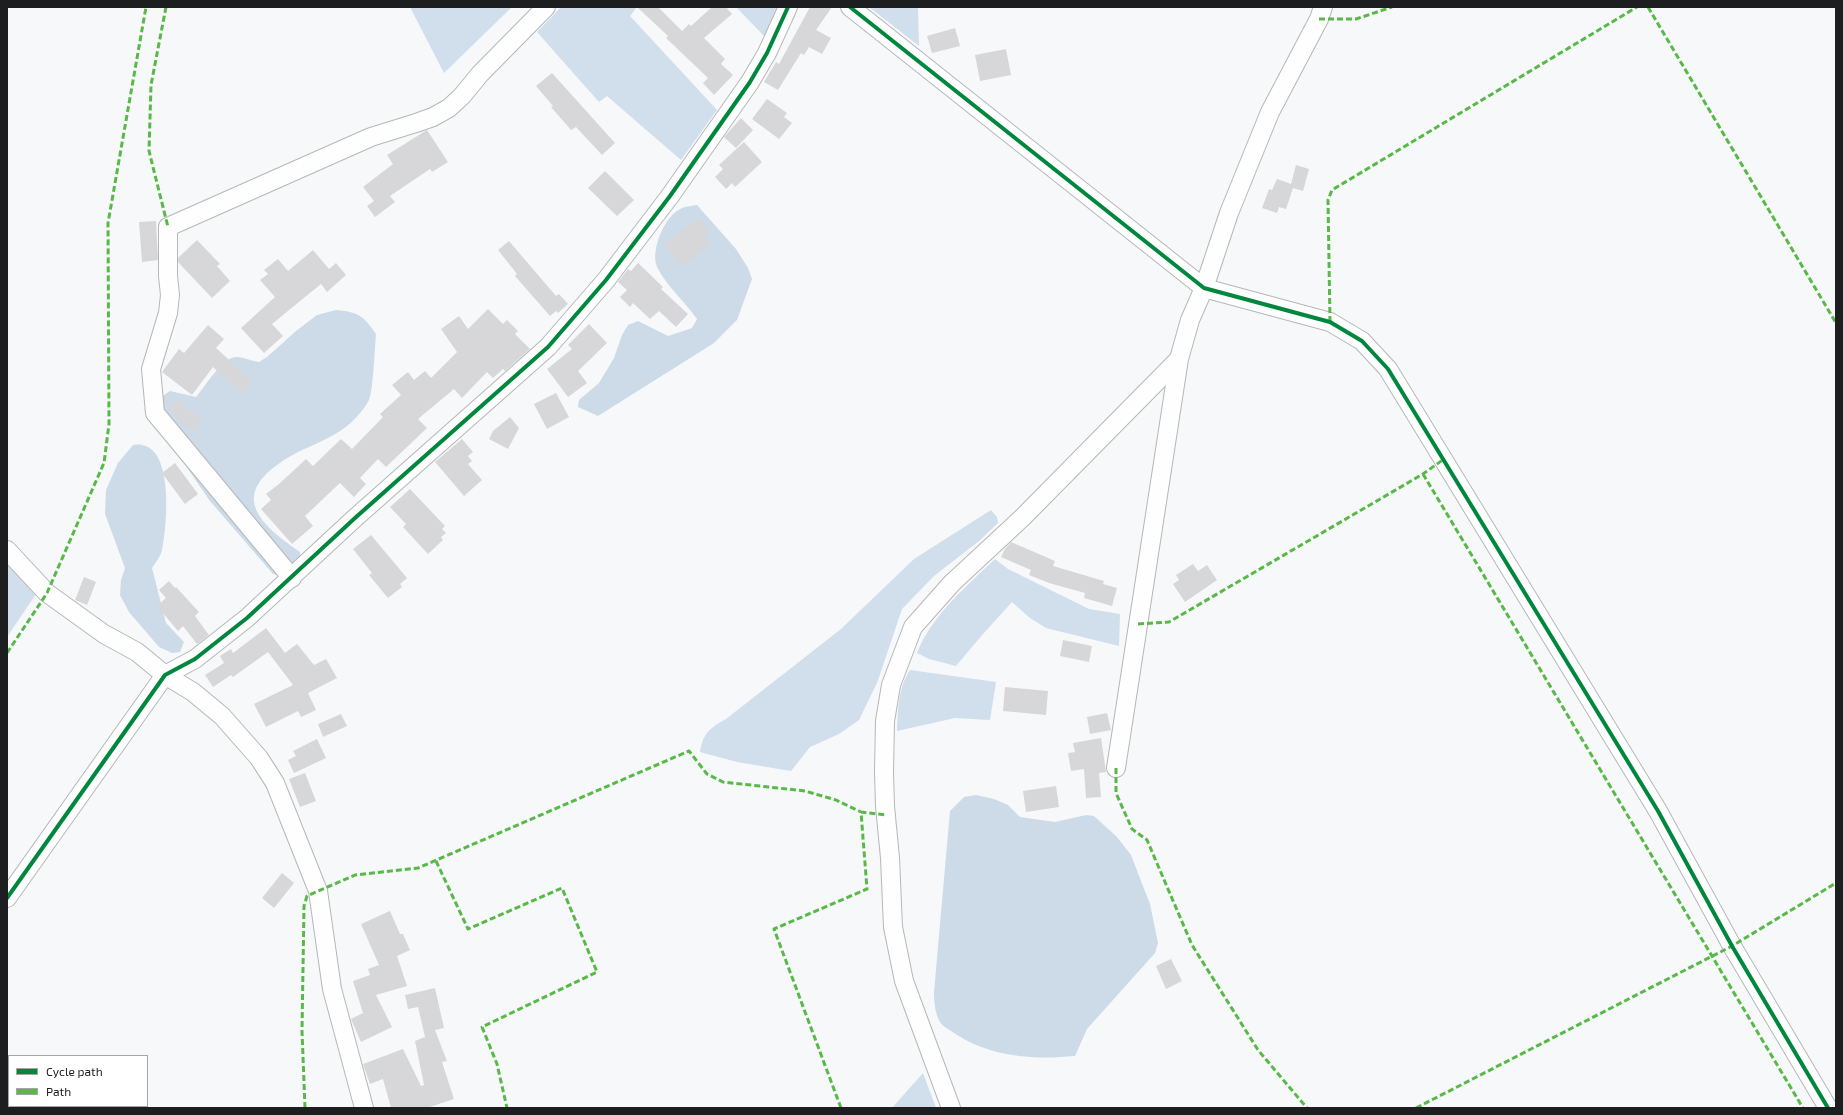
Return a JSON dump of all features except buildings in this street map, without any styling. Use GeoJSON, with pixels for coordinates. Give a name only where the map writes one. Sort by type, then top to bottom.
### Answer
{"type":"FeatureCollection","features":[{"type":"Feature","properties":{"kind":"street"},"geometry":{"type":"LineString","coordinates":[[292,578],[155,413],[151,369],[168,313],[170,295],[168,276],[168,227],[371,137],[433,117],[449,108],[546,7]]}},
{"type":"Feature","properties":{"kind":"street"},"geometry":{"type":"LineString","coordinates":[[7,898],[165,675],[195,659],[248,618],[355,518],[548,347],[571,323],[670,196],[750,82],[767,53],[788,7]]}},
{"type":"Feature","properties":{"kind":"street"},"geometry":{"type":"LineString","coordinates":[[850,7],[1204,288],[1330,322],[1362,340],[1388,369],[1658,811],[1732,946],[1828,1108]]}},
{"type":"Feature","properties":{"kind":"street"},"geometry":{"type":"LineString","coordinates":[[1116,768],[1179,359],[1190,320],[1204,288],[1229,214],[1270,112],[1323,7]]}},
{"type":"Feature","properties":{"kind":"street"},"geometry":{"type":"LineString","coordinates":[[951,1108],[904,981],[893,927],[884,772],[885,721],[891,685],[913,627],[952,583],[1022,518],[1179,359]]}},
{"type":"Feature","properties":{"kind":"street"},"geometry":{"type":"LineString","coordinates":[[7,550],[47,593],[104,634],[137,652],[165,675],[193,692],[222,716],[259,758],[274,783],[318,891],[332,989],[364,1108]]}},
{"type":"Feature","properties":{"kind":"shaded area"},"geometry":{"type":"Polygon","coordinates":[[[410,7],[512,7],[444,73],[410,7]]]}},
{"type":"Feature","properties":{"kind":"shaded area"},"geometry":{"type":"Polygon","coordinates":[[[561,7],[637,7],[630,16],[717,110],[681,160],[607,96],[599,102],[537,32],[561,7]]]}},
{"type":"Feature","properties":{"kind":"shaded area"},"geometry":{"type":"Polygon","coordinates":[[[736,7],[780,7],[765,37],[736,7]]]}},
{"type":"Feature","properties":{"kind":"shaded area"},"geometry":{"type":"Polygon","coordinates":[[[869,7],[918,7],[919,46],[869,7]]]}},
{"type":"Feature","properties":{"kind":"shaded area"},"geometry":{"type":"Polygon","coordinates":[[[697,205],[736,249],[748,268],[752,279],[737,320],[714,343],[598,416],[578,407],[579,400],[599,383],[614,358],[622,335],[628,325],[638,321],[668,336],[692,328],[697,319],[670,287],[657,267],[655,260],[657,243],[660,234],[670,218],[682,208],[697,205]]]}},
{"type":"Feature","properties":{"kind":"shaded area"},"geometry":{"type":"Polygon","coordinates":[[[336,310],[355,313],[367,323],[376,334],[373,379],[369,400],[358,416],[346,426],[330,437],[289,457],[270,470],[259,483],[254,495],[255,506],[261,518],[271,529],[300,552],[301,561],[280,576],[273,574],[210,501],[152,417],[161,397],[170,391],[196,397],[220,366],[226,361],[238,357],[259,362],[317,315],[336,310]]]}},
{"type":"Feature","properties":{"kind":"shaded area"},"geometry":{"type":"Polygon","coordinates":[[[133,445],[142,445],[152,450],[159,460],[164,474],[166,508],[164,539],[159,557],[152,568],[166,623],[184,642],[180,652],[172,653],[159,647],[129,612],[120,595],[121,580],[125,568],[105,514],[106,490],[118,463],[133,445]]]}},
{"type":"Feature","properties":{"kind":"shaded area"},"geometry":{"type":"Polygon","coordinates":[[[991,510],[997,517],[998,523],[979,541],[934,576],[902,609],[877,683],[859,720],[839,734],[810,747],[791,771],[737,762],[700,752],[705,736],[712,728],[726,719],[841,629],[914,559],[991,510]]]}},
{"type":"Feature","properties":{"kind":"shaded area"},"geometry":{"type":"Polygon","coordinates":[[[995,559],[1008,569],[1089,609],[1120,614],[1119,646],[1046,628],[1030,618],[1012,602],[956,666],[929,659],[917,653],[931,626],[951,602],[995,559]]]}},
{"type":"Feature","properties":{"kind":"shaded area"},"geometry":{"type":"Polygon","coordinates":[[[7,564],[36,594],[7,637],[7,564]]]}},
{"type":"Feature","properties":{"kind":"shaded area"},"geometry":{"type":"Polygon","coordinates":[[[910,670],[996,682],[990,720],[955,718],[897,731],[898,707],[901,692],[910,670]]]}},
{"type":"Feature","properties":{"kind":"shaded area"},"geometry":{"type":"Polygon","coordinates":[[[976,795],[994,799],[1008,805],[1020,817],[1055,822],[1086,815],[1094,816],[1117,837],[1131,855],[1150,904],[1158,943],[1155,953],[1087,1029],[1075,1056],[1028,1057],[997,1052],[968,1041],[944,1026],[938,1019],[935,1007],[934,992],[950,811],[964,797],[976,795]]]}},
{"type":"Feature","properties":{"kind":"shaded area"},"geometry":{"type":"Polygon","coordinates":[[[923,1073],[936,1108],[892,1108],[923,1073]]]}},
{"type":"Feature","properties":{"kind":"marked path"},"geometry":{"type":"LineString","coordinates":[[7,653],[47,593],[104,463],[109,424],[108,223],[146,7]]}},
{"type":"Feature","properties":{"kind":"marked path"},"geometry":{"type":"LineString","coordinates":[[166,7],[151,85],[149,151],[168,227]]}},
{"type":"Feature","properties":{"kind":"marked path"},"geometry":{"type":"LineString","coordinates":[[1319,19],[1356,19],[1392,7]]}},
{"type":"Feature","properties":{"kind":"marked path"},"geometry":{"type":"LineString","coordinates":[[1330,322],[1328,200],[1332,190],[1637,7]]}},
{"type":"Feature","properties":{"kind":"marked path"},"geometry":{"type":"LineString","coordinates":[[1648,7],[1836,323]]}},
{"type":"Feature","properties":{"kind":"marked path"},"geometry":{"type":"LineString","coordinates":[[1138,624],[1169,622],[1423,474],[1444,459]]}},
{"type":"Feature","properties":{"kind":"marked path"},"geometry":{"type":"LineString","coordinates":[[1423,474],[1803,1108]]}},
{"type":"Feature","properties":{"kind":"marked path"},"geometry":{"type":"LineString","coordinates":[[305,1108],[302,1031],[304,906],[307,896],[355,875],[418,868],[689,751],[707,774],[723,782],[805,791],[836,800],[861,812]]}},
{"type":"Feature","properties":{"kind":"marked path"},"geometry":{"type":"LineString","coordinates":[[1116,768],[1116,793],[1132,829],[1147,840],[1192,945],[1258,1050],[1307,1108]]}},
{"type":"Feature","properties":{"kind":"marked path"},"geometry":{"type":"LineString","coordinates":[[841,1108],[774,929],[867,889],[861,812],[886,815]]}},
{"type":"Feature","properties":{"kind":"marked path"},"geometry":{"type":"LineString","coordinates":[[436,861],[468,929],[562,888],[597,972],[482,1027],[497,1064],[507,1108]]}},
{"type":"Feature","properties":{"kind":"marked path"},"geometry":{"type":"LineString","coordinates":[[1416,1108],[1732,946],[1836,883]]}},
{"type":"Feature","properties":{"kind":"cycle path"},"geometry":{"type":"LineString","coordinates":[[7,898],[165,675],[195,659],[247,618],[355,518],[548,347],[606,280],[670,196],[750,82],[767,53],[788,7]]}},
{"type":"Feature","properties":{"kind":"cycle path"},"geometry":{"type":"LineString","coordinates":[[850,7],[1204,288],[1330,322],[1362,341],[1388,369],[1658,811],[1732,946],[1828,1108]]}}]}
